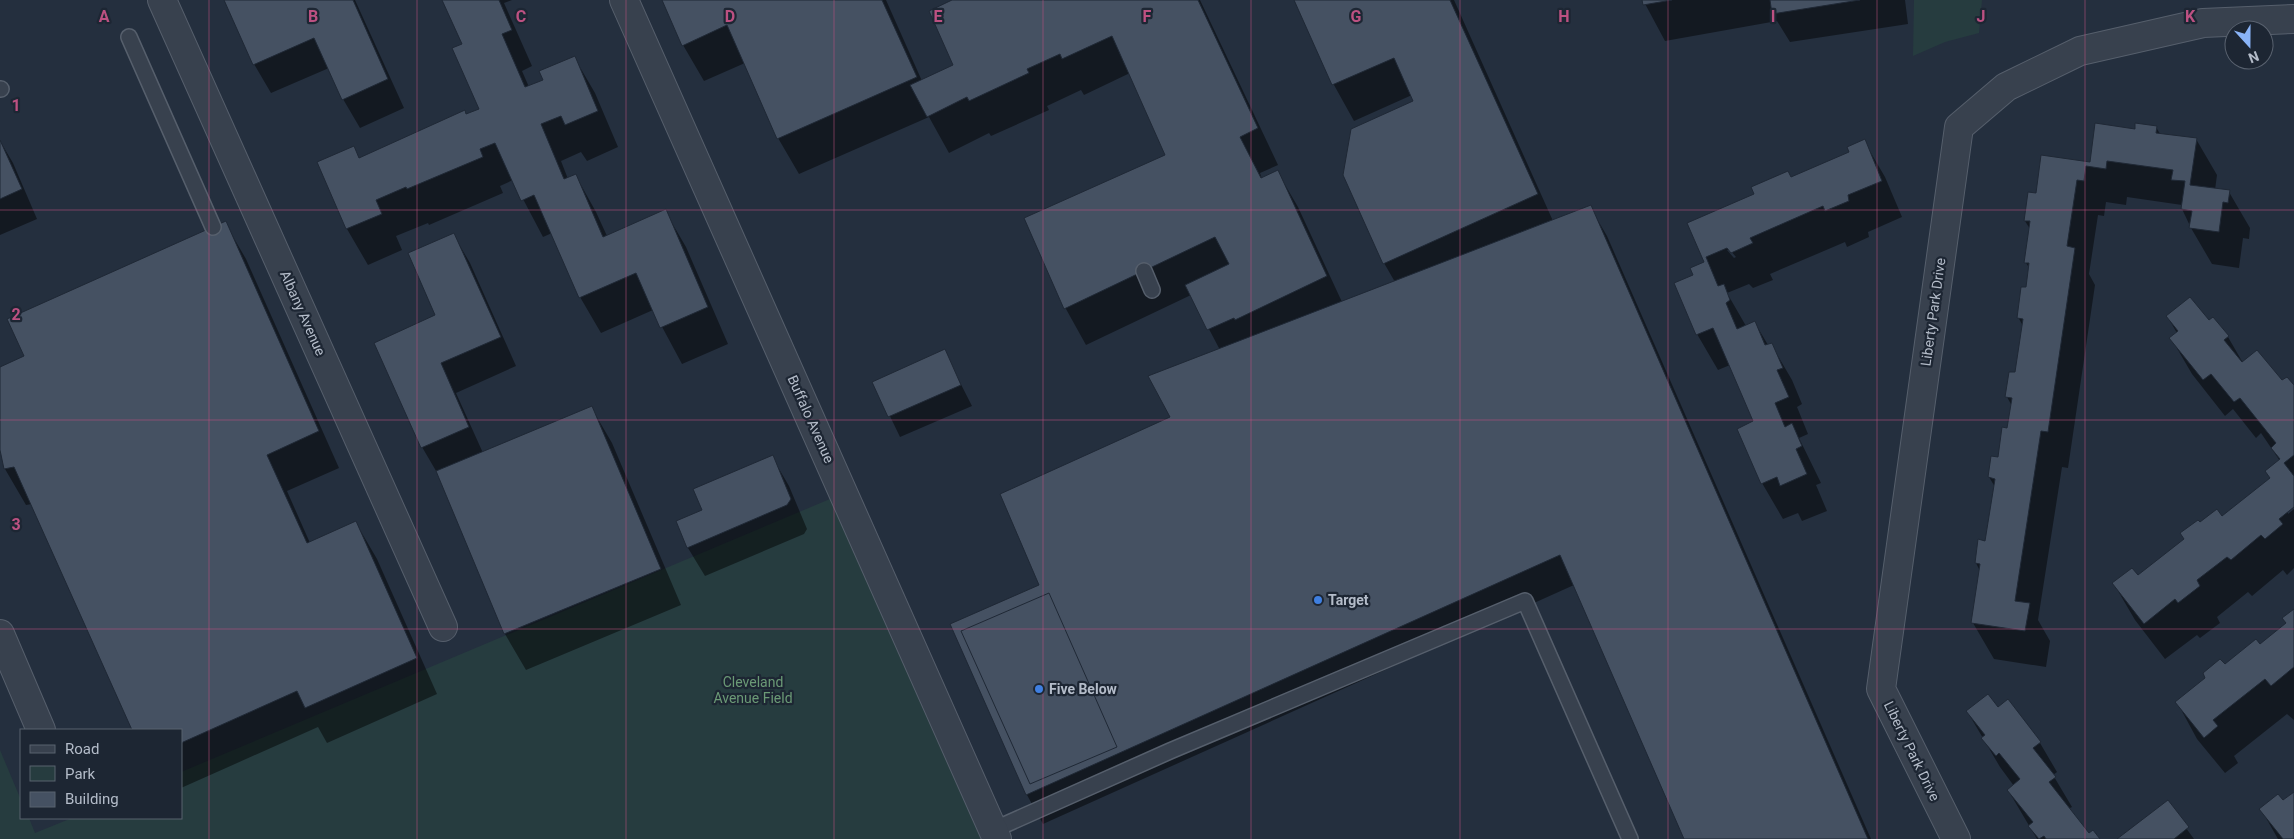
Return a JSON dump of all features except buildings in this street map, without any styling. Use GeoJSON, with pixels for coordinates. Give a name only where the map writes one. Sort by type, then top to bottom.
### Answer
{"type":"FeatureCollection","features":[{"type":"Feature","properties":{"kind":"street","name":"Albany Avenue"},"geometry":{"type":"LineString","coordinates":[[162,0],[444,627]]}},
{"type":"Feature","properties":{"kind":"street","name":"Buffalo Avenue"},"geometry":{"type":"LineString","coordinates":[[624,0],[995,834]]}},
{"type":"Feature","properties":{"kind":"street","name":"Liberty Park Drive"},"geometry":{"type":"LineString","coordinates":[[1956,839],[1881,689],[1959,127],[2006,88],[2080,52],[2203,23],[2294,19]]}},
{"type":"Feature","properties":{"kind":"street"},"geometry":{"type":"LineString","coordinates":[[0,634],[41,729]]}},
{"type":"Feature","properties":{"kind":"lane"},"geometry":{"type":"LineString","coordinates":[[129,37],[212,227]]}},
{"type":"Feature","properties":{"kind":"lane"},"geometry":{"type":"LineString","coordinates":[[1144,271],[1152,290]]}},
{"type":"Feature","properties":{"kind":"lane"},"geometry":{"type":"LineString","coordinates":[[995,834],[1170,751],[1524,601],[1630,839]]}},
{"type":"Feature","properties":{"kind":"green space"},"geometry":{"type":"Polygon","coordinates":[[[1914,0],[1982,0],[1979,33],[1945,42],[1913,56],[1914,0]]]}},
{"type":"Feature","properties":{"kind":"green space","name":"Cleveland Avenue Field"},"geometry":{"type":"Polygon","coordinates":[[[830,499],[981,839],[0,839],[0,750],[20,798],[20,819],[29,819],[35,833],[70,819],[182,819],[182,772],[830,499]]]}},
{"type":"Feature","properties":{"kind":"place","name":"Target"},"geometry":{"type":"Point","coordinates":[1318,600]}},
{"type":"Feature","properties":{"kind":"place","name":"Five Below"},"geometry":{"type":"Point","coordinates":[1039,689]}}]}
